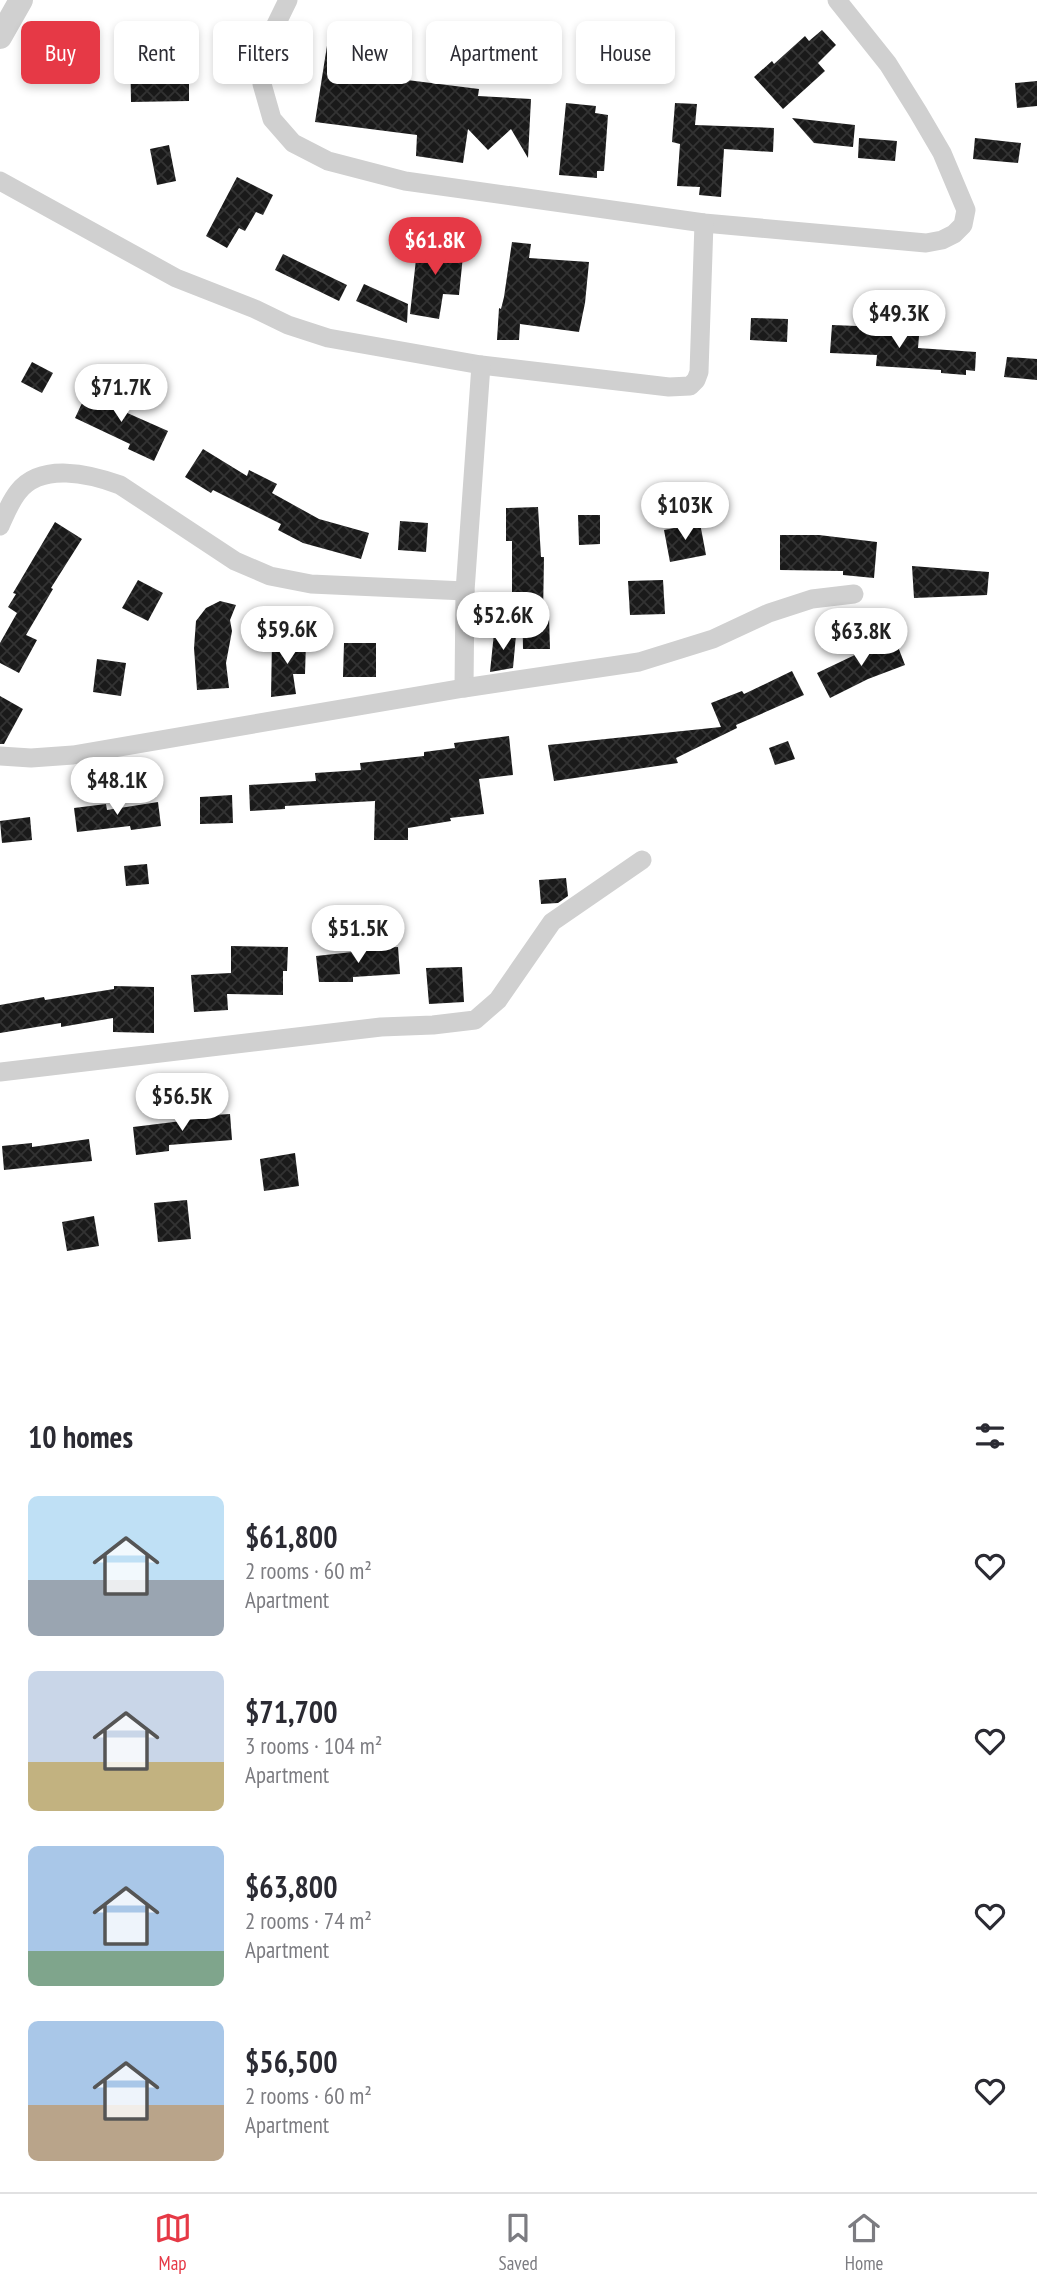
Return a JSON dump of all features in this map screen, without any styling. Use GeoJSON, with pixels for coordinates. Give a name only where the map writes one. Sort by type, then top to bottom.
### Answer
{"type":"FeatureCollection","features":[{"type":"Feature","properties":{"kind":"street"},"geometry":{"type":"LineString","coordinates":[[0,37],[21,0]]}},
{"type":"Feature","properties":{"kind":"street"},"geometry":{"type":"LineString","coordinates":[[288,0],[266,45],[262,84],[272,119],[293,143],[327,160],[405,181],[704,223],[926,243],[942,240],[963,225],[966,209],[942,153],[888,64],[837,0]]}},
{"type":"Feature","properties":{"kind":"street"},"geometry":{"type":"LineString","coordinates":[[0,181],[176,278],[288,325],[327,338],[481,365],[669,387],[690,386],[699,372],[704,223]]}},
{"type":"Feature","properties":{"kind":"street"},"geometry":{"type":"LineString","coordinates":[[464,688],[465,591],[481,365]]}},
{"type":"Feature","properties":{"kind":"street"},"geometry":{"type":"LineString","coordinates":[[0,526],[16,494],[24,486],[45,476],[60,473],[82,475],[120,485],[235,561],[270,576],[312,584],[465,591]]}},
{"type":"Feature","properties":{"kind":"street"},"geometry":{"type":"LineString","coordinates":[[0,756],[31,758],[73,755],[464,688],[639,662],[713,639],[769,613],[812,599],[854,594]]}},
{"type":"Feature","properties":{"kind":"street"},"geometry":{"type":"LineString","coordinates":[[0,1072],[381,1027],[475,1020],[498,1000],[552,922],[642,860]]}},
{"type":"Feature","properties":{"kind":"building"},"geometry":{"type":"Polygon","coordinates":[[[822,30],[836,45],[818,63],[825,71],[783,109],[754,77],[772,61],[774,64],[805,36],[809,41],[822,30]]]}},
{"type":"Feature","properties":{"kind":"building"},"geometry":{"type":"Polygon","coordinates":[[[327,46],[327,84],[412,84],[412,81],[479,89],[478,96],[531,99],[528,158],[511,129],[488,150],[468,129],[463,163],[416,156],[417,135],[315,122],[327,46]]]}},
{"type":"Feature","properties":{"kind":"building"},"geometry":{"type":"Polygon","coordinates":[[[1037,81],[1037,106],[1017,108],[1015,83],[1037,81]]]}},
{"type":"Feature","properties":{"kind":"building"},"geometry":{"type":"Polygon","coordinates":[[[131,84],[189,84],[189,101],[131,102],[131,84]]]}},
{"type":"Feature","properties":{"kind":"building"},"geometry":{"type":"Polygon","coordinates":[[[566,103],[596,106],[595,113],[608,115],[604,171],[597,171],[597,178],[559,175],[566,103]]]}},
{"type":"Feature","properties":{"kind":"building"},"geometry":{"type":"Polygon","coordinates":[[[675,103],[697,104],[695,125],[774,128],[773,152],[724,149],[721,197],[699,195],[700,187],[677,186],[680,144],[672,142],[675,103]]]}},
{"type":"Feature","properties":{"kind":"building"},"geometry":{"type":"Polygon","coordinates":[[[792,118],[855,125],[853,147],[814,143],[792,118]]]}},
{"type":"Feature","properties":{"kind":"building"},"geometry":{"type":"Polygon","coordinates":[[[859,138],[897,141],[895,161],[858,158],[859,138]]]}},
{"type":"Feature","properties":{"kind":"building"},"geometry":{"type":"Polygon","coordinates":[[[975,138],[1021,143],[1018,163],[973,159],[975,138]]]}},
{"type":"Feature","properties":{"kind":"building"},"geometry":{"type":"Polygon","coordinates":[[[169,145],[176,181],[157,185],[150,149],[169,145]]]}},
{"type":"Feature","properties":{"kind":"building"},"geometry":{"type":"Polygon","coordinates":[[[237,177],[273,195],[263,215],[256,212],[245,231],[239,228],[227,248],[206,236],[237,177]]]}},
{"type":"Feature","properties":{"kind":"building"},"geometry":{"type":"Polygon","coordinates":[[[418,241],[464,246],[459,295],[443,294],[439,319],[410,314],[418,241]]]}},
{"type":"Feature","properties":{"kind":"building"},"geometry":{"type":"Polygon","coordinates":[[[512,242],[531,244],[529,258],[589,262],[579,332],[520,324],[519,340],[497,340],[499,308],[501,309],[504,297],[512,242]]]}},
{"type":"Feature","properties":{"kind":"building"},"geometry":{"type":"Polygon","coordinates":[[[283,254],[347,285],[339,301],[275,270],[283,254]]]}},
{"type":"Feature","properties":{"kind":"building"},"geometry":{"type":"Polygon","coordinates":[[[364,284],[408,304],[407,323],[356,301],[364,284]]]}},
{"type":"Feature","properties":{"kind":"building"},"geometry":{"type":"Polygon","coordinates":[[[751,318],[788,319],[787,342],[750,340],[751,318]]]}},
{"type":"Feature","properties":{"kind":"building"},"geometry":{"type":"Polygon","coordinates":[[[832,325],[882,327],[882,333],[919,336],[918,348],[976,352],[975,371],[966,370],[966,375],[941,373],[941,370],[876,366],[877,355],[830,353],[832,325]]]}},
{"type":"Feature","properties":{"kind":"building"},"geometry":{"type":"Polygon","coordinates":[[[1007,357],[1037,359],[1037,380],[1004,377],[1007,357]]]}},
{"type":"Feature","properties":{"kind":"building"},"geometry":{"type":"Polygon","coordinates":[[[32,362],[53,373],[42,393],[21,382],[32,362]]]}},
{"type":"Feature","properties":{"kind":"building"},"geometry":{"type":"Polygon","coordinates":[[[89,388],[119,402],[116,408],[168,431],[154,461],[128,449],[130,444],[75,418],[89,388]]]}},
{"type":"Feature","properties":{"kind":"building"},"geometry":{"type":"Polygon","coordinates":[[[203,449],[247,476],[249,470],[277,484],[272,493],[319,519],[369,533],[361,559],[303,543],[278,530],[281,524],[213,490],[211,493],[185,477],[203,449]]]}},
{"type":"Feature","properties":{"kind":"building"},"geometry":{"type":"Polygon","coordinates":[[[538,507],[541,557],[544,557],[543,616],[549,616],[550,649],[523,649],[522,593],[512,592],[512,541],[506,541],[506,508],[538,507]]]}},
{"type":"Feature","properties":{"kind":"building"},"geometry":{"type":"Polygon","coordinates":[[[578,515],[600,515],[600,544],[579,545],[578,515]]]}},
{"type":"Feature","properties":{"kind":"building"},"geometry":{"type":"Polygon","coordinates":[[[400,521],[428,523],[426,552],[398,550],[400,521]]]}},
{"type":"Feature","properties":{"kind":"building"},"geometry":{"type":"Polygon","coordinates":[[[55,522],[82,539],[26,635],[37,640],[19,673],[0,663],[0,643],[17,613],[8,607],[16,594],[13,593],[55,522]]]}},
{"type":"Feature","properties":{"kind":"building"},"geometry":{"type":"Polygon","coordinates":[[[700,523],[706,555],[670,562],[664,530],[700,523]]]}},
{"type":"Feature","properties":{"kind":"building"},"geometry":{"type":"Polygon","coordinates":[[[780,535],[819,535],[877,542],[874,578],[843,575],[843,571],[780,570],[780,535]]]}},
{"type":"Feature","properties":{"kind":"building"},"geometry":{"type":"Polygon","coordinates":[[[912,566],[989,572],[987,595],[914,598],[912,566]]]}},
{"type":"Feature","properties":{"kind":"building"},"geometry":{"type":"Polygon","coordinates":[[[138,580],[163,593],[148,621],[122,608],[138,580]]]}},
{"type":"Feature","properties":{"kind":"building"},"geometry":{"type":"Polygon","coordinates":[[[663,580],[665,614],[630,615],[628,581],[663,580]]]}},
{"type":"Feature","properties":{"kind":"building"},"geometry":{"type":"Polygon","coordinates":[[[220,601],[236,605],[230,620],[232,631],[226,663],[229,688],[197,690],[194,648],[196,621],[206,608],[220,601]]]}},
{"type":"Feature","properties":{"kind":"building"},"geometry":{"type":"Polygon","coordinates":[[[494,633],[516,635],[513,668],[490,672],[494,633]]]}},
{"type":"Feature","properties":{"kind":"building"},"geometry":{"type":"Polygon","coordinates":[[[895,639],[905,665],[830,698],[817,673],[895,639]]]}},
{"type":"Feature","properties":{"kind":"building"},"geometry":{"type":"Polygon","coordinates":[[[272,641],[306,641],[305,674],[293,674],[296,694],[271,697],[272,641]]]}},
{"type":"Feature","properties":{"kind":"building"},"geometry":{"type":"Polygon","coordinates":[[[344,643],[376,643],[376,677],[343,677],[344,643]]]}},
{"type":"Feature","properties":{"kind":"building"},"geometry":{"type":"Polygon","coordinates":[[[97,659],[126,663],[121,696],[93,692],[97,659]]]}},
{"type":"Feature","properties":{"kind":"building"},"geometry":{"type":"Polygon","coordinates":[[[792,671],[804,695],[736,725],[737,728],[676,758],[678,763],[554,781],[548,745],[721,727],[711,703],[742,691],[744,694],[792,671]]]}},
{"type":"Feature","properties":{"kind":"building"},"geometry":{"type":"Polygon","coordinates":[[[0,696],[23,709],[4,744],[0,744],[0,696]]]}},
{"type":"Feature","properties":{"kind":"building"},"geometry":{"type":"Polygon","coordinates":[[[509,736],[513,775],[479,779],[484,814],[450,818],[451,821],[408,828],[408,840],[374,840],[375,801],[285,806],[285,809],[250,811],[249,785],[316,781],[315,773],[361,770],[360,763],[424,756],[424,752],[455,748],[454,743],[509,736]]]}},
{"type":"Feature","properties":{"kind":"building"},"geometry":{"type":"Polygon","coordinates":[[[788,741],[795,759],[775,765],[769,748],[788,741]]]}},
{"type":"Feature","properties":{"kind":"building"},"geometry":{"type":"Polygon","coordinates":[[[232,795],[233,823],[200,824],[200,797],[232,795]]]}},
{"type":"Feature","properties":{"kind":"building"},"geometry":{"type":"Polygon","coordinates":[[[158,802],[161,826],[131,830],[130,826],[77,832],[74,808],[106,804],[107,810],[158,802]]]}},
{"type":"Feature","properties":{"kind":"building"},"geometry":{"type":"Polygon","coordinates":[[[30,817],[32,840],[2,843],[0,821],[30,817]]]}},
{"type":"Feature","properties":{"kind":"building"},"geometry":{"type":"Polygon","coordinates":[[[147,864],[149,884],[126,886],[124,866],[147,864]]]}},
{"type":"Feature","properties":{"kind":"building"},"geometry":{"type":"Polygon","coordinates":[[[566,878],[568,896],[558,903],[541,904],[539,880],[566,878]]]}},
{"type":"Feature","properties":{"kind":"building"},"geometry":{"type":"Polygon","coordinates":[[[231,946],[288,947],[287,971],[283,971],[283,995],[227,994],[228,1010],[194,1012],[191,975],[231,973],[231,946]]]}},
{"type":"Feature","properties":{"kind":"building"},"geometry":{"type":"Polygon","coordinates":[[[398,947],[400,974],[353,977],[353,982],[319,982],[316,956],[398,947]]]}},
{"type":"Feature","properties":{"kind":"building"},"geometry":{"type":"Polygon","coordinates":[[[462,967],[464,1002],[429,1004],[426,968],[462,967]]]}},
{"type":"Feature","properties":{"kind":"building"},"geometry":{"type":"Polygon","coordinates":[[[114,986],[154,987],[154,1033],[113,1032],[113,1018],[0,1033],[0,1005],[114,989],[114,986]]]}},
{"type":"Feature","properties":{"kind":"building"},"geometry":{"type":"Polygon","coordinates":[[[230,1114],[232,1140],[169,1145],[169,1151],[136,1155],[133,1127],[198,1119],[198,1116],[230,1114]]]}},
{"type":"Feature","properties":{"kind":"building"},"geometry":{"type":"Polygon","coordinates":[[[89,1139],[92,1161],[4,1170],[2,1146],[32,1143],[32,1147],[89,1139]]]}},
{"type":"Feature","properties":{"kind":"building"},"geometry":{"type":"Polygon","coordinates":[[[295,1153],[299,1186],[264,1191],[260,1159],[295,1153]]]}},
{"type":"Feature","properties":{"kind":"building"},"geometry":{"type":"Polygon","coordinates":[[[187,1200],[191,1239],[158,1242],[154,1203],[187,1200]]]}},
{"type":"Feature","properties":{"kind":"building"},"geometry":{"type":"Polygon","coordinates":[[[94,1216],[99,1246],[67,1251],[62,1222],[94,1216]]]}}]}
